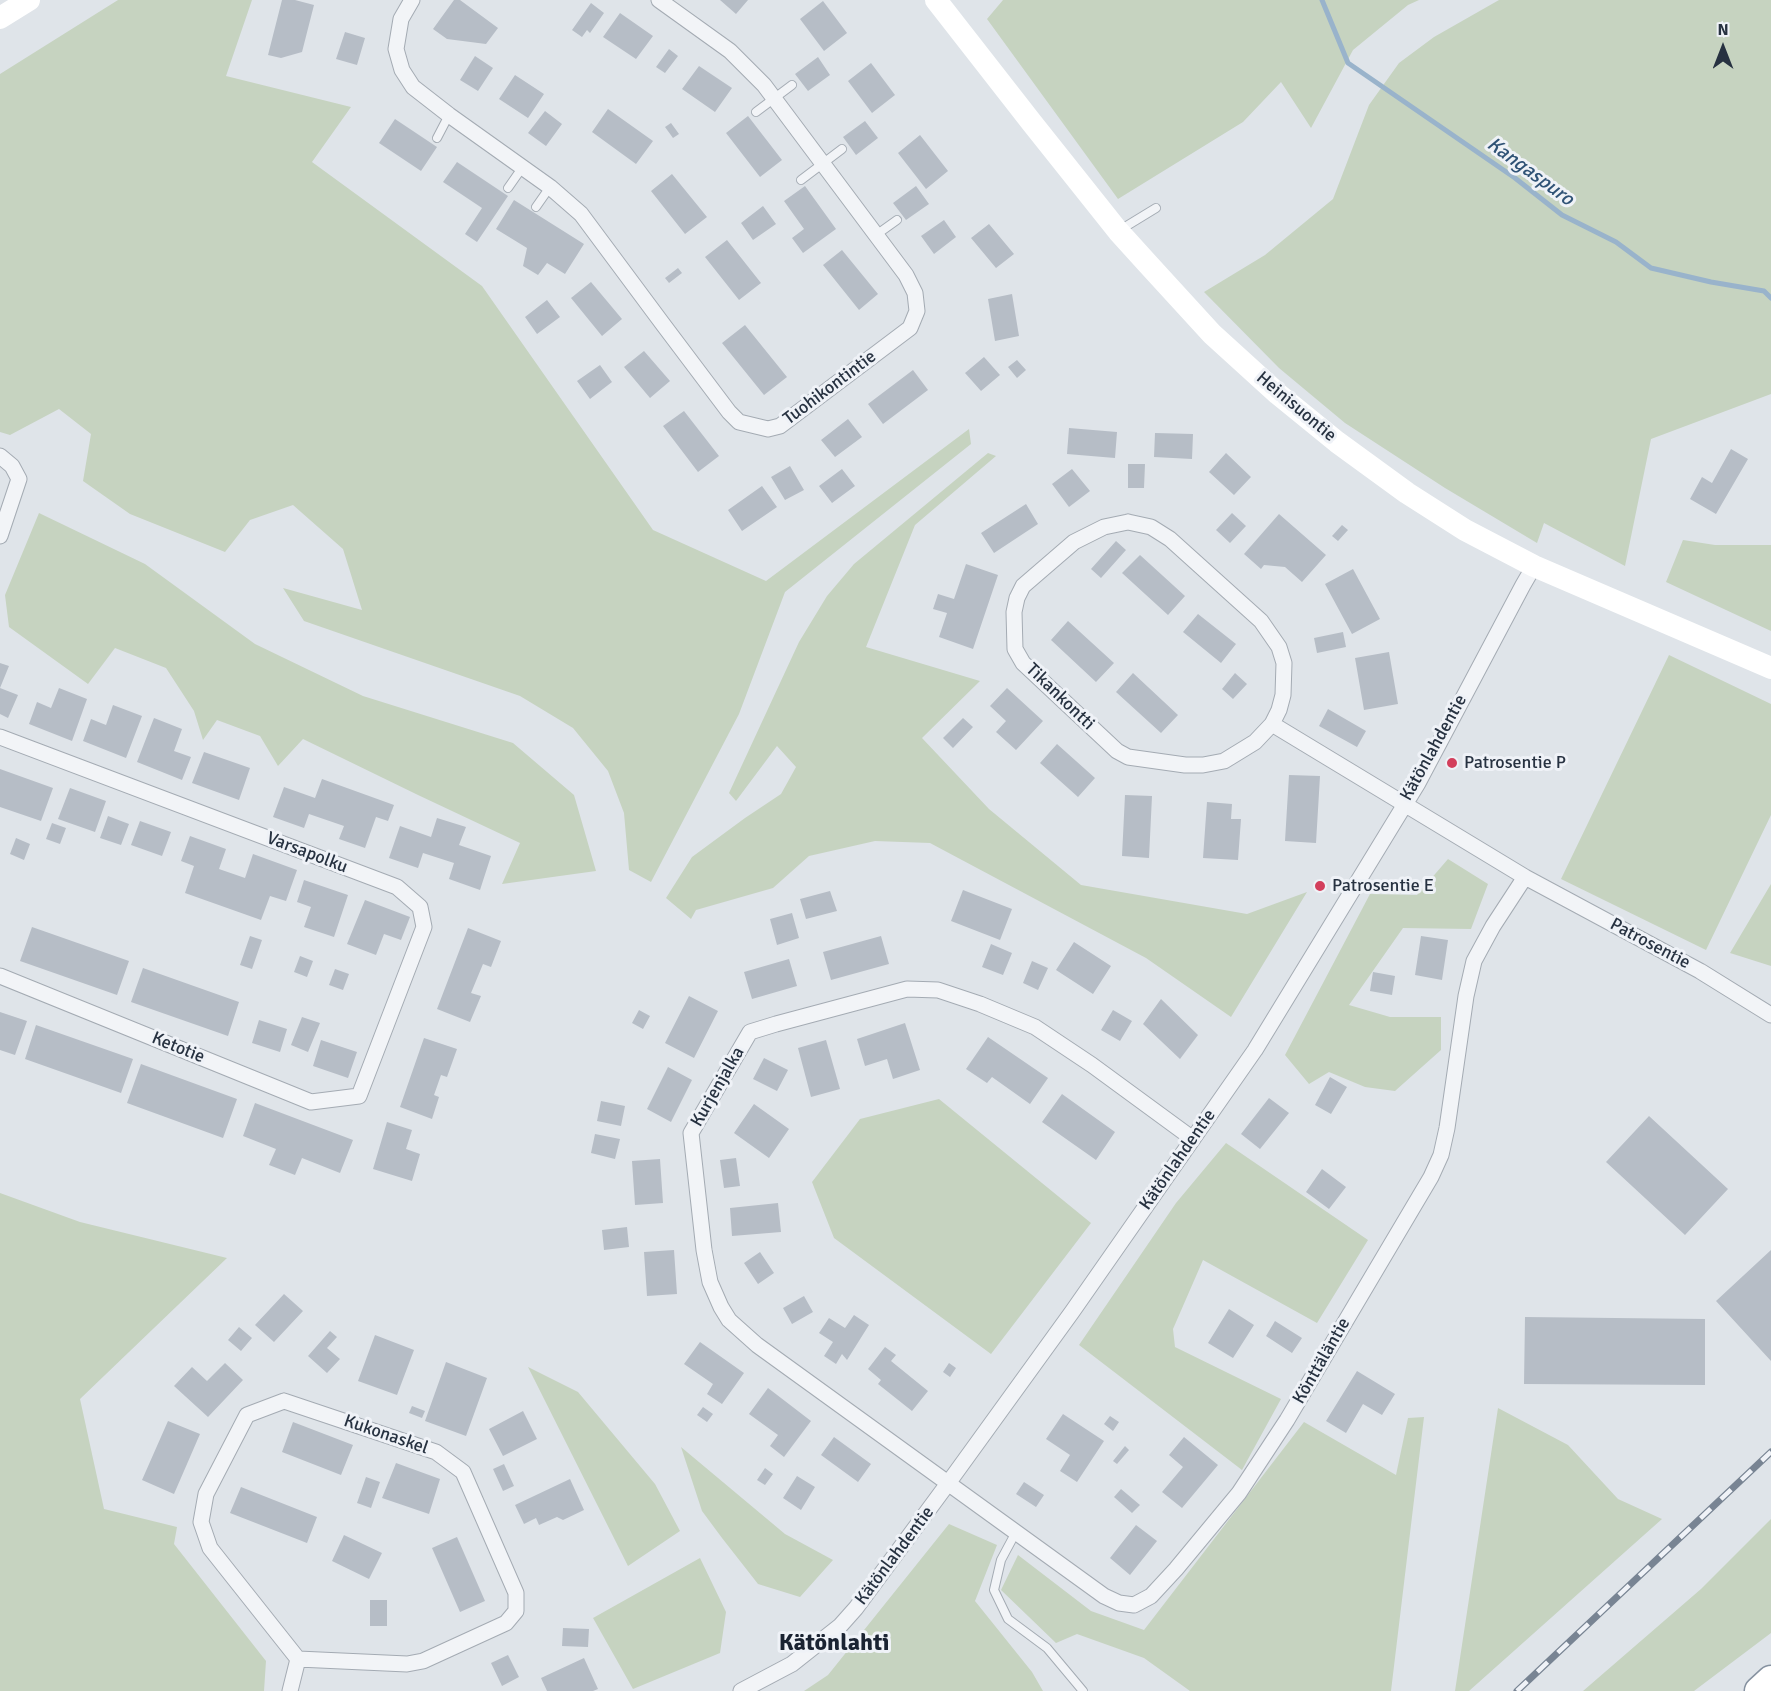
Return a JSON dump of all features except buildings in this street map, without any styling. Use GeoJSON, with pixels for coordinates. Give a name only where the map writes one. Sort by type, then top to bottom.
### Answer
{"type":"FeatureCollection","features":[{"type":"Feature","properties":{"kind":"highway"},"geometry":{"type":"LineString","coordinates":[[1758,1691],[1771,1680]]}},
{"type":"Feature","properties":{"kind":"street"},"geometry":{"type":"LineString","coordinates":[[0,18],[29,0]]}},
{"type":"Feature","properties":{"kind":"street","name":"Tuohikontintie"},"geometry":{"type":"LineString","coordinates":[[412,0],[401,19],[396,49],[402,70],[414,87],[448,116],[550,187],[581,214],[729,412],[739,422],[768,429],[780,426],[910,328],[916,311],[915,293],[906,275],[754,74],[730,51],[659,0]]}},
{"type":"Feature","properties":{"kind":"street","name":"Heinisuontie"},"geometry":{"type":"LineString","coordinates":[[936,0],[1118,231],[1212,334],[1278,394],[1337,442],[1407,493],[1465,530],[1534,566],[1771,668]]}},
{"type":"Feature","properties":{"kind":"street"},"geometry":{"type":"LineString","coordinates":[[0,456],[12,466],[19,479],[0,536]]}},
{"type":"Feature","properties":{"kind":"street","name":"Tikankontti"},"geometry":{"type":"LineString","coordinates":[[1128,522],[1138,523],[1163,533],[1261,621],[1279,647],[1284,663],[1283,695],[1272,724],[1255,742],[1224,761],[1216,763],[1185,765],[1128,757],[1109,744],[1023,663],[1015,649],[1013,626],[1017,598],[1023,586],[1074,542],[1104,527],[1128,522]]}},
{"type":"Feature","properties":{"kind":"street","name":"Kätönlahdentie"},"geometry":{"type":"LineString","coordinates":[[741,1691],[792,1664],[840,1626],[856,1608],[1078,1303],[1255,1050],[1418,783],[1534,566]]}},
{"type":"Feature","properties":{"kind":"street"},"geometry":{"type":"LineString","coordinates":[[1272,724],[1405,803]]}},
{"type":"Feature","properties":{"kind":"street","name":"Varsapolku"},"geometry":{"type":"LineString","coordinates":[[0,738],[397,887],[420,907],[424,927],[359,1096]]}},
{"type":"Feature","properties":{"kind":"street","name":"Patrosentie"},"geometry":{"type":"LineString","coordinates":[[1405,803],[1525,877],[1700,971],[1771,1016]]}},
{"type":"Feature","properties":{"kind":"street","name":"Könttäläntie"},"geometry":{"type":"LineString","coordinates":[[949,1482],[1104,1596],[1119,1603],[1134,1605],[1151,1596],[1239,1493],[1293,1410],[1431,1177],[1441,1155],[1447,1128],[1466,996],[1474,961],[1493,926],[1525,877]]}},
{"type":"Feature","properties":{"kind":"street","name":"Ketotie"},"geometry":{"type":"LineString","coordinates":[[0,976],[311,1102],[359,1096]]}},
{"type":"Feature","properties":{"kind":"street","name":"Kurjenjalka"},"geometry":{"type":"LineString","coordinates":[[949,1482],[757,1344],[729,1320],[717,1299],[710,1282],[704,1250],[691,1132],[750,1032],[907,989],[938,990],[1035,1026],[1193,1138]]}},
{"type":"Feature","properties":{"kind":"street","name":"Kukonaskel"},"geometry":{"type":"LineString","coordinates":[[284,1401],[436,1452],[463,1472],[516,1593],[516,1611],[506,1623],[423,1661],[407,1664],[298,1659],[210,1548],[201,1522],[206,1494],[247,1415],[284,1401]]}},
{"type":"Feature","properties":{"kind":"street"},"geometry":{"type":"LineString","coordinates":[[290,1691],[298,1659]]}},
{"type":"Feature","properties":{"kind":"lane"},"geometry":{"type":"LineString","coordinates":[[756,112],[792,85]]}},
{"type":"Feature","properties":{"kind":"lane"},"geometry":{"type":"LineString","coordinates":[[437,138],[448,116]]}},
{"type":"Feature","properties":{"kind":"lane"},"geometry":{"type":"LineString","coordinates":[[801,180],[842,148]]}},
{"type":"Feature","properties":{"kind":"lane"},"geometry":{"type":"LineString","coordinates":[[508,188],[522,168]]}},
{"type":"Feature","properties":{"kind":"lane"},"geometry":{"type":"LineString","coordinates":[[536,207],[550,187]]}},
{"type":"Feature","properties":{"kind":"lane"},"geometry":{"type":"LineString","coordinates":[[1118,231],[1156,208]]}},
{"type":"Feature","properties":{"kind":"lane"},"geometry":{"type":"LineString","coordinates":[[876,235],[897,220]]}},
{"type":"Feature","properties":{"kind":"lane"},"geometry":{"type":"LineString","coordinates":[[1016,1532],[1001,1560],[994,1590],[1008,1619],[1047,1648],[1083,1691]]}},
{"type":"Feature","properties":{"kind":"green space"},"geometry":{"type":"Polygon","coordinates":[[[118,0],[252,0],[226,76],[351,107],[312,162],[482,286],[653,530],[766,581],[969,429],[971,444],[785,592],[739,714],[651,882],[629,870],[624,813],[608,771],[573,728],[520,696],[304,621],[283,588],[362,610],[343,549],[293,505],[250,520],[225,552],[130,514],[83,481],[91,434],[59,409],[10,435],[0,432],[0,74],[118,0]]]}},
{"type":"Feature","properties":{"kind":"green space"},"geometry":{"type":"Polygon","coordinates":[[[1003,0],[1419,0],[1408,5],[1353,50],[1311,128],[1281,82],[1243,122],[1118,199],[987,19],[1003,0]]]}},
{"type":"Feature","properties":{"kind":"green space"},"geometry":{"type":"Polygon","coordinates":[[[1499,0],[1771,0],[1771,394],[1651,439],[1625,566],[1544,523],[1537,543],[1445,488],[1345,423],[1279,368],[1204,292],[1265,255],[1333,199],[1369,105],[1399,63],[1434,37],[1499,0]]]}},
{"type":"Feature","properties":{"kind":"green space"},"geometry":{"type":"Polygon","coordinates":[[[988,453],[996,456],[915,525],[866,647],[980,681],[922,738],[989,809],[1081,885],[1247,914],[1307,892],[1231,1017],[1146,958],[930,843],[875,841],[809,856],[773,888],[696,910],[691,919],[666,898],[692,857],[781,794],[796,767],[777,746],[736,801],[729,793],[799,642],[827,596],[854,564],[988,453]]]}},
{"type":"Feature","properties":{"kind":"green space"},"geometry":{"type":"Polygon","coordinates":[[[39,513],[145,564],[255,644],[363,696],[513,743],[574,795],[596,871],[502,884],[520,843],[303,739],[278,766],[260,736],[217,720],[203,740],[194,711],[166,668],[115,648],[88,684],[9,627],[5,595],[39,513]]]}},
{"type":"Feature","properties":{"kind":"green space"},"geometry":{"type":"Polygon","coordinates":[[[1683,540],[1715,545],[1771,545],[1771,631],[1666,582],[1683,540]]]}},
{"type":"Feature","properties":{"kind":"green space"},"geometry":{"type":"Polygon","coordinates":[[[1669,655],[1771,704],[1771,815],[1706,950],[1561,879],[1669,655]]]}},
{"type":"Feature","properties":{"kind":"green space"},"geometry":{"type":"Polygon","coordinates":[[[1448,859],[1488,884],[1471,929],[1403,928],[1349,1005],[1390,1017],[1441,1017],[1441,1050],[1395,1091],[1365,1087],[1329,1072],[1309,1084],[1285,1055],[1370,894],[1417,895],[1448,859]]]}},
{"type":"Feature","properties":{"kind":"green space"},"geometry":{"type":"Polygon","coordinates":[[[1771,884],[1771,966],[1730,953],[1771,884]]]}},
{"type":"Feature","properties":{"kind":"green space"},"geometry":{"type":"Polygon","coordinates":[[[939,1099],[1091,1223],[991,1354],[834,1238],[812,1182],[860,1119],[939,1099]]]}},
{"type":"Feature","properties":{"kind":"green space"},"geometry":{"type":"Polygon","coordinates":[[[1226,1143],[1368,1240],[1317,1323],[1203,1260],[1173,1329],[1175,1347],[1281,1399],[1242,1470],[1079,1345],[1176,1203],[1226,1143]]]}},
{"type":"Feature","properties":{"kind":"green space"},"geometry":{"type":"Polygon","coordinates":[[[0,1193],[80,1222],[227,1258],[80,1399],[104,1509],[177,1527],[174,1544],[266,1661],[264,1691],[0,1691],[0,1193]]]}},
{"type":"Feature","properties":{"kind":"green space"},"geometry":{"type":"Polygon","coordinates":[[[528,1367],[578,1392],[655,1484],[680,1531],[628,1566],[528,1367]]]}},
{"type":"Feature","properties":{"kind":"green space"},"geometry":{"type":"Polygon","coordinates":[[[1498,1408],[1568,1445],[1618,1499],[1662,1519],[1469,1691],[1455,1691],[1498,1408]]]}},
{"type":"Feature","properties":{"kind":"green space"},"geometry":{"type":"Polygon","coordinates":[[[1424,1417],[1391,1691],[1190,1691],[1144,1658],[1077,1634],[1056,1643],[1001,1590],[1018,1555],[1091,1611],[1144,1630],[1304,1422],[1396,1475],[1408,1418],[1424,1417]]]}},
{"type":"Feature","properties":{"kind":"green space"},"geometry":{"type":"Polygon","coordinates":[[[681,1447],[785,1534],[833,1560],[800,1597],[758,1584],[702,1511],[681,1447]]]}},
{"type":"Feature","properties":{"kind":"green space"},"geometry":{"type":"Polygon","coordinates":[[[1771,1519],[1771,1633],[1694,1691],[1583,1691],[1701,1589],[1771,1519]]]}},
{"type":"Feature","properties":{"kind":"green space"},"geometry":{"type":"Polygon","coordinates":[[[949,1524],[997,1545],[975,1601],[1032,1672],[1043,1691],[804,1691],[828,1675],[949,1524]]]}},
{"type":"Feature","properties":{"kind":"green space"},"geometry":{"type":"Polygon","coordinates":[[[700,1558],[726,1612],[720,1653],[633,1689],[593,1618],[700,1558]]]}},
{"type":"Feature","properties":{"kind":"waterway","name":"Kangaspuro"},"geometry":{"type":"LineString","coordinates":[[1322,0],[1348,63],[1515,178],[1562,215],[1616,242],[1651,268],[1764,291],[1771,298]]}},
{"type":"Feature","properties":{"kind":"railway"},"geometry":{"type":"LineString","coordinates":[[1517,1691],[1771,1452]]}},
{"type":"Feature","properties":{"kind":"place","name":"Patrosentie P"},"geometry":{"type":"Point","coordinates":[1452,763]}},
{"type":"Feature","properties":{"kind":"place","name":"Patrosentie E"},"geometry":{"type":"Point","coordinates":[1320,886]}},
{"type":"Feature","properties":{"kind":"district","name":"Kätönlahti"},"geometry":{"type":"Point","coordinates":[834,1644]}}]}
